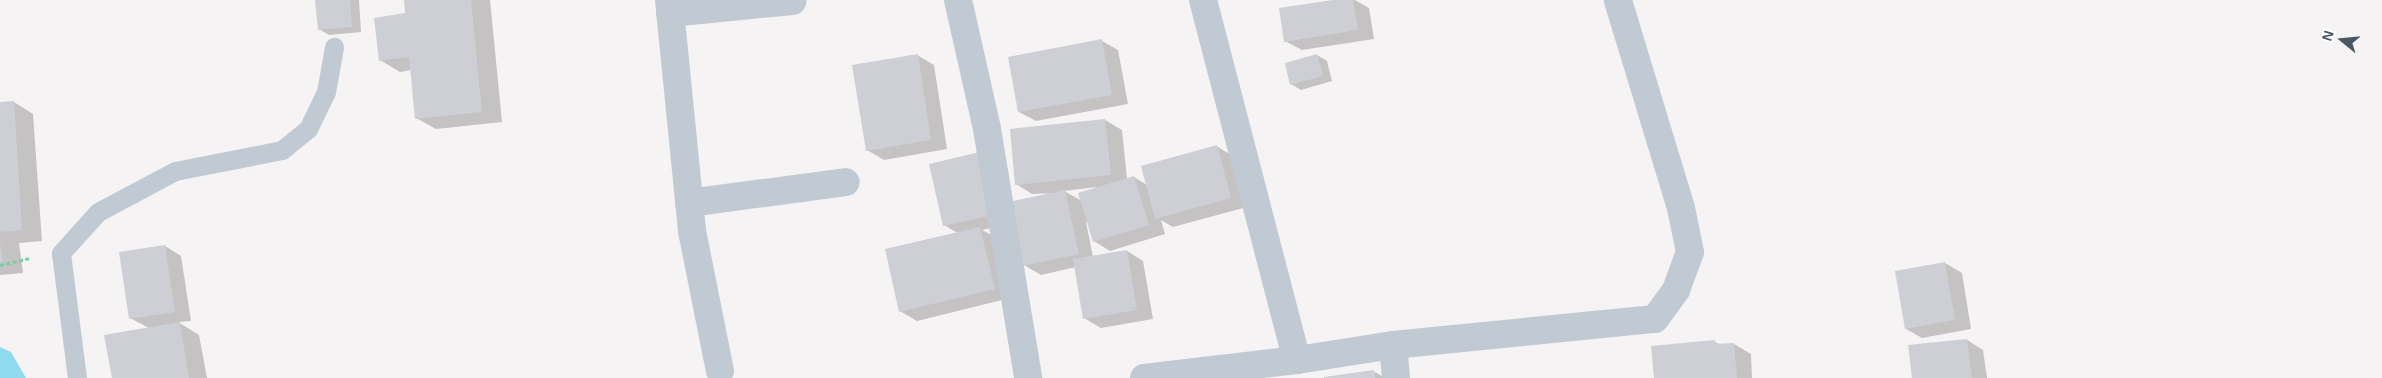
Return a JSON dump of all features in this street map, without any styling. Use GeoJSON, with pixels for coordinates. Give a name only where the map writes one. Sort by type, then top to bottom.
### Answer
{"type":"FeatureCollection","features":[{"type":"Feature","properties":{"kind":"street"},"geometry":{"type":"LineString","coordinates":[[958,0],[987,129],[1028,378]]}},
{"type":"Feature","properties":{"kind":"street"},"geometry":{"type":"LineString","coordinates":[[1203,0],[1297,360]]}},
{"type":"Feature","properties":{"kind":"street"},"geometry":{"type":"LineString","coordinates":[[1144,378],[1297,360],[1393,345],[1655,318],[1676,290],[1690,252],[1681,208],[1618,0]]}},
{"type":"Feature","properties":{"kind":"street"},"geometry":{"type":"LineString","coordinates":[[720,372],[692,231],[670,6],[792,2]]}},
{"type":"Feature","properties":{"kind":"street"},"geometry":{"type":"LineString","coordinates":[[689,203],[846,182]]}},
{"type":"Feature","properties":{"kind":"street"},"geometry":{"type":"LineString","coordinates":[[1393,345],[1396,378]]}},
{"type":"Feature","properties":{"kind":"lane"},"geometry":{"type":"LineString","coordinates":[[77,378],[61,252],[98,212],[175,171],[282,150],[308,129],[326,92],[334,46]]}},
{"type":"Feature","properties":{"kind":"water"},"geometry":{"type":"Polygon","coordinates":[[[0,347],[11,352],[26,378],[0,378],[0,347]]]}},
{"type":"Feature","properties":{"kind":"building"},"geometry":{"type":"Polygon","coordinates":[[[315,0],[350,0],[352,27],[318,30],[315,0]]]}},
{"type":"Feature","properties":{"kind":"building"},"geometry":{"type":"Polygon","coordinates":[[[404,0],[471,0],[482,112],[415,119],[409,57],[379,61],[374,18],[405,13],[404,0]]]}},
{"type":"Feature","properties":{"kind":"building"},"geometry":{"type":"Polygon","coordinates":[[[1333,0],[1353,0],[1358,30],[1284,42],[1279,8],[1333,0]]]}},
{"type":"Feature","properties":{"kind":"building"},"geometry":{"type":"Polygon","coordinates":[[[1102,39],[1112,95],[1018,112],[1008,57],[1102,39]]]}},
{"type":"Feature","properties":{"kind":"building"},"geometry":{"type":"Polygon","coordinates":[[[918,54],[931,140],[866,151],[852,65],[918,54]]]}},
{"type":"Feature","properties":{"kind":"building"},"geometry":{"type":"Polygon","coordinates":[[[1317,54],[1323,76],[1290,85],[1285,63],[1317,54]]]}},
{"type":"Feature","properties":{"kind":"building"},"geometry":{"type":"Polygon","coordinates":[[[14,101],[22,230],[0,232],[0,102],[14,101]]]}},
{"type":"Feature","properties":{"kind":"building"},"geometry":{"type":"Polygon","coordinates":[[[1105,119],[1111,175],[1015,185],[1010,129],[1105,119]]]}},
{"type":"Feature","properties":{"kind":"building"},"geometry":{"type":"Polygon","coordinates":[[[1217,145],[1231,198],[1155,219],[1141,166],[1217,145]]]}},
{"type":"Feature","properties":{"kind":"building"},"geometry":{"type":"Polygon","coordinates":[[[980,152],[994,215],[943,226],[929,164],[980,152]]]}},
{"type":"Feature","properties":{"kind":"building"},"geometry":{"type":"Polygon","coordinates":[[[1134,176],[1149,225],[1093,242],[1078,193],[1134,176]]]}},
{"type":"Feature","properties":{"kind":"building"},"geometry":{"type":"Polygon","coordinates":[[[1065,190],[1079,254],[1023,266],[1009,202],[1065,190]]]}},
{"type":"Feature","properties":{"kind":"building"},"geometry":{"type":"Polygon","coordinates":[[[980,227],[995,289],[899,312],[885,249],[980,227]]]}},
{"type":"Feature","properties":{"kind":"building"},"geometry":{"type":"Polygon","coordinates":[[[0,243],[3,262],[0,262],[0,243]]]}},
{"type":"Feature","properties":{"kind":"building"},"geometry":{"type":"Polygon","coordinates":[[[165,245],[175,312],[129,319],[119,252],[165,245]]]}},
{"type":"Feature","properties":{"kind":"building"},"geometry":{"type":"Polygon","coordinates":[[[1127,250],[1137,310],[1083,319],[1073,259],[1127,250]]]}},
{"type":"Feature","properties":{"kind":"building"},"geometry":{"type":"Polygon","coordinates":[[[1945,262],[1955,320],[1905,329],[1895,271],[1945,262]]]}},
{"type":"Feature","properties":{"kind":"building"},"geometry":{"type":"Polygon","coordinates":[[[180,322],[189,378],[112,378],[104,335],[180,322]]]}},
{"type":"Feature","properties":{"kind":"building"},"geometry":{"type":"Polygon","coordinates":[[[1967,339],[1972,378],[1912,378],[1908,345],[1967,339]]]}},
{"type":"Feature","properties":{"kind":"building"},"geometry":{"type":"Polygon","coordinates":[[[1715,340],[1715,344],[1734,343],[1737,378],[1654,378],[1651,346],[1715,340]]]}},
{"type":"Feature","properties":{"kind":"building"},"geometry":{"type":"Polygon","coordinates":[[[1374,370],[1375,378],[1324,378],[1324,377],[1374,370]]]}}]}
